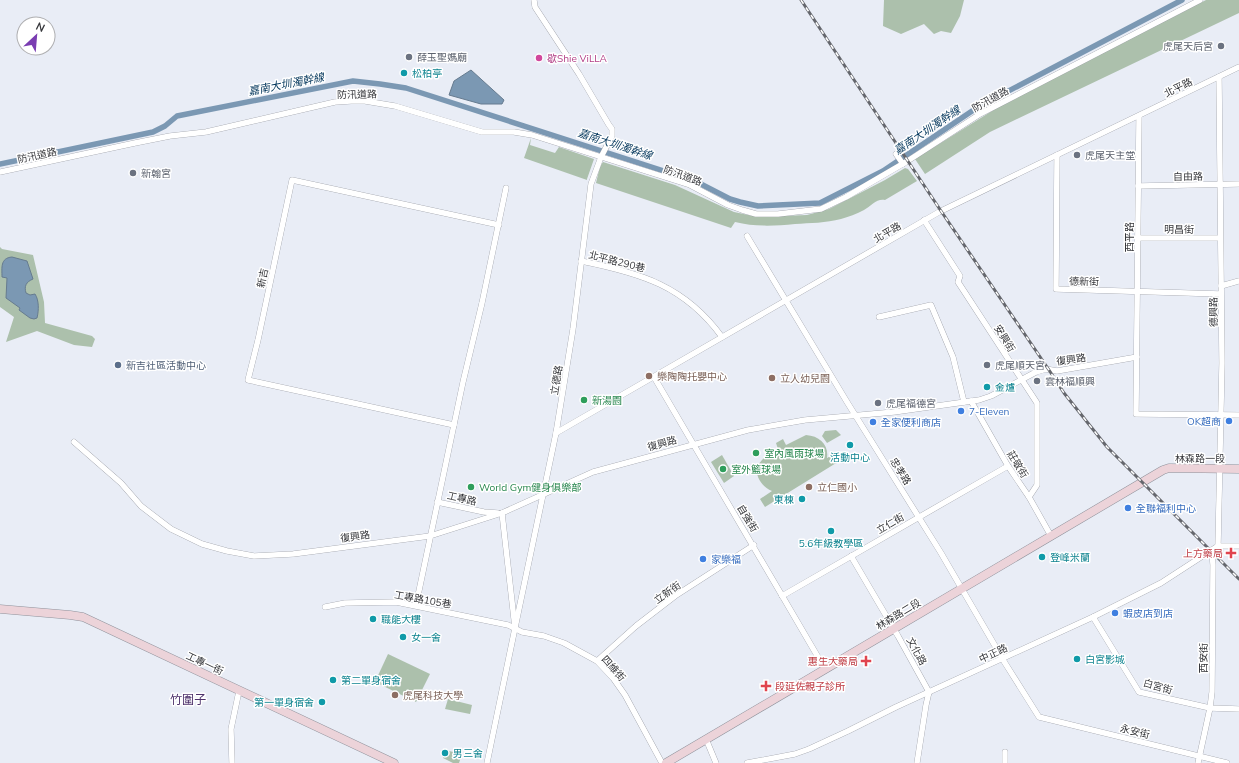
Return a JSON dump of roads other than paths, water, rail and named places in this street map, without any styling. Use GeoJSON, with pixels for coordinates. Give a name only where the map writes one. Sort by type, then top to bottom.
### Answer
{"type":"FeatureCollection","features":[{"type":"Feature","properties":{"kind":"main road","name":"林森路一段"},"geometry":{"type":"LineString","coordinates":[[1140,483],[1169,468],[1239,469]]}},
{"type":"Feature","properties":{"kind":"main road","name":"林森路二段"},"geometry":{"type":"LineString","coordinates":[[666,763],[1140,483]]}},
{"type":"Feature","properties":{"kind":"main road","name":"工專一街"},"geometry":{"type":"LineString","coordinates":[[0,609],[83,617],[394,763]]}},
{"type":"Feature","properties":{"kind":"street","name":"立德路"},"geometry":{"type":"LineString","coordinates":[[516,628],[556,433],[573,329],[591,184],[601,156],[612,136],[612,130],[559,43],[535,7],[534,0]]}},
{"type":"Feature","properties":{"kind":"street","name":"防汛道路"},"geometry":{"type":"LineString","coordinates":[[0,172],[170,136],[206,132],[335,102],[365,101],[395,106],[482,132],[514,132],[532,135],[690,185],[728,205],[756,214],[778,214],[821,209],[846,198],[903,164],[980,114],[1200,0]]}},
{"type":"Feature","properties":{"kind":"street","name":"北平路"},"geometry":{"type":"LineString","coordinates":[[556,433],[924,220],[1139,117],[1239,67]]}},
{"type":"Feature","properties":{"kind":"street","name":"德興路"},"geometry":{"type":"LineString","coordinates":[[1218,546],[1221,415],[1219,77]]}},
{"type":"Feature","properties":{"kind":"street","name":"西平路"},"geometry":{"type":"LineString","coordinates":[[1137,357],[1139,117]]}},
{"type":"Feature","properties":{"kind":"street"},"geometry":{"type":"LineString","coordinates":[[896,154],[903,164]]}},
{"type":"Feature","properties":{"kind":"street","name":"德新街"},"geometry":{"type":"LineString","coordinates":[[1057,155],[1056,289],[1221,294]]}},
{"type":"Feature","properties":{"kind":"street","name":"新吉"},"geometry":{"type":"LineString","coordinates":[[454,425],[248,380],[292,180],[499,225]]}},
{"type":"Feature","properties":{"kind":"street","name":"自由路"},"geometry":{"type":"LineString","coordinates":[[1138,186],[1239,184]]}},
{"type":"Feature","properties":{"kind":"street","name":"工專路"},"geometry":{"type":"LineString","coordinates":[[502,513],[484,512],[437,502],[506,188]]}},
{"type":"Feature","properties":{"kind":"street","name":"安興街"},"geometry":{"type":"LineString","coordinates":[[924,220],[960,276],[958,282],[1037,403],[1037,485],[1029,497]]}},
{"type":"Feature","properties":{"kind":"street","name":"忠孝路"},"geometry":{"type":"LineString","coordinates":[[747,236],[962,588],[1038,717]]}},
{"type":"Feature","properties":{"kind":"street","name":"明昌街"},"geometry":{"type":"LineString","coordinates":[[1138,238],[1220,238]]}},
{"type":"Feature","properties":{"kind":"street","name":"北平路290巷"},"geometry":{"type":"LineString","coordinates":[[581,261],[644,276],[669,288],[691,303],[712,322],[722,337]]}},
{"type":"Feature","properties":{"kind":"street"},"geometry":{"type":"LineString","coordinates":[[1221,286],[1239,281]]}},
{"type":"Feature","properties":{"kind":"street"},"geometry":{"type":"LineString","coordinates":[[879,317],[931,305],[953,357],[964,402]]}},
{"type":"Feature","properties":{"kind":"street"},"geometry":{"type":"LineString","coordinates":[[1137,357],[1136,414],[1239,415]]}},
{"type":"Feature","properties":{"kind":"street","name":"復興路"},"geometry":{"type":"LineString","coordinates":[[74,442],[121,483],[141,506],[158,520],[186,536],[202,544],[219,549],[254,556],[293,554],[430,536],[502,513],[593,472],[748,430],[805,420],[894,412],[979,400],[991,396],[1036,372],[1046,370],[1057,371],[1137,357]]}},
{"type":"Feature","properties":{"kind":"street","name":"自強街"},"geometry":{"type":"LineString","coordinates":[[654,377],[754,545],[825,669]]}},
{"type":"Feature","properties":{"kind":"street","name":"莊敬街"},"geometry":{"type":"LineString","coordinates":[[971,401],[1008,466],[1029,497],[1051,536]]}},
{"type":"Feature","properties":{"kind":"street","name":"立仁街"},"geometry":{"type":"LineString","coordinates":[[782,596],[1008,466]]}},
{"type":"Feature","properties":{"kind":"street"},"geometry":{"type":"LineString","coordinates":[[416,605],[437,502]]}},
{"type":"Feature","properties":{"kind":"street"},"geometry":{"type":"LineString","coordinates":[[487,763],[516,628],[502,513]]}},
{"type":"Feature","properties":{"kind":"street","name":"立新街"},"geometry":{"type":"LineString","coordinates":[[596,661],[636,626],[675,596],[754,545]]}},
{"type":"Feature","properties":{"kind":"street"},"geometry":{"type":"LineString","coordinates":[[1218,546],[1239,546]]}},
{"type":"Feature","properties":{"kind":"street","name":"中正路"},"geometry":{"type":"LineString","coordinates":[[747,763],[795,754],[809,749],[1093,617],[1161,583],[1218,546]]}},
{"type":"Feature","properties":{"kind":"street","name":"西安街"},"geometry":{"type":"LineString","coordinates":[[1198,763],[1212,692],[1212,551]]}},
{"type":"Feature","properties":{"kind":"street","name":"文化路"},"geometry":{"type":"LineString","coordinates":[[851,556],[929,692]]}},
{"type":"Feature","properties":{"kind":"street","name":"工專路105巷"},"geometry":{"type":"LineString","coordinates":[[325,607],[345,603],[396,602],[416,605],[516,628]]}},
{"type":"Feature","properties":{"kind":"street","name":"白宮街"},"geometry":{"type":"LineString","coordinates":[[1093,617],[1138,692],[1210,708],[1239,709]]}},
{"type":"Feature","properties":{"kind":"street","name":"四維街"},"geometry":{"type":"LineString","coordinates":[[516,628],[522,632],[544,636],[564,643],[596,661],[613,678],[625,695],[662,763]]}},
{"type":"Feature","properties":{"kind":"street"},"geometry":{"type":"LineString","coordinates":[[232,763],[231,729],[239,691]]}},
{"type":"Feature","properties":{"kind":"street"},"geometry":{"type":"LineString","coordinates":[[917,763],[929,692]]}},
{"type":"Feature","properties":{"kind":"street","name":"永安街"},"geometry":{"type":"LineString","coordinates":[[1038,717],[1226,763]]}},
{"type":"Feature","properties":{"kind":"street"},"geometry":{"type":"LineString","coordinates":[[706,739],[716,763]]}},
{"type":"Feature","properties":{"kind":"street"},"geometry":{"type":"LineString","coordinates":[[1005,752],[1005,763]]}},
{"type":"Feature","properties":{"kind":"water"},"geometry":{"type":"Polygon","coordinates":[[[471,70],[504,100],[502,104],[481,104],[449,95],[454,81],[471,70]]]}},
{"type":"Feature","properties":{"kind":"water"},"geometry":{"type":"Polygon","coordinates":[[[12,257],[27,261],[33,279],[26,284],[25,291],[30,295],[35,294],[36,296],[38,305],[37,318],[30,318],[19,310],[20,308],[6,298],[7,278],[2,277],[2,264],[5,259],[12,257]]]}},
{"type":"Feature","properties":{"kind":"waterway","name":"嘉南大圳濁幹線"},"geometry":{"type":"LineString","coordinates":[[0,164],[153,132],[165,126],[177,116],[353,81],[406,88],[695,181],[730,199],[740,202],[758,206],[820,203],[883,171],[978,107],[1182,0]]}},
{"type":"Feature","properties":{"kind":"railway"},"geometry":{"type":"LineString","coordinates":[[801,0],[1064,393],[1107,447],[1239,579]]}},
{"type":"Feature","properties":{"kind":"place","name":"虎尾天后宮"},"geometry":{"type":"Point","coordinates":[1221,46]}},
{"type":"Feature","properties":{"kind":"place","name":"薛玉聖媽廟"},"geometry":{"type":"Point","coordinates":[409,57]}},
{"type":"Feature","properties":{"kind":"place","name":"歇Shie ViLLA"},"geometry":{"type":"Point","coordinates":[539,58]}},
{"type":"Feature","properties":{"kind":"place","name":"松柏亭"},"geometry":{"type":"Point","coordinates":[404,73]}},
{"type":"Feature","properties":{"kind":"place","name":"虎尾天主堂"},"geometry":{"type":"Point","coordinates":[1077,155]}},
{"type":"Feature","properties":{"kind":"place","name":"新翰宮"},"geometry":{"type":"Point","coordinates":[133,173]}},
{"type":"Feature","properties":{"kind":"place","name":"新吉社區活動中心"},"geometry":{"type":"Point","coordinates":[118,365]}},
{"type":"Feature","properties":{"kind":"place","name":"虎尾順天宮"},"geometry":{"type":"Point","coordinates":[987,365]}},
{"type":"Feature","properties":{"kind":"place","name":"樂陶陶托嬰中心"},"geometry":{"type":"Point","coordinates":[649,376]}},
{"type":"Feature","properties":{"kind":"place","name":"立人幼兒園"},"geometry":{"type":"Point","coordinates":[772,378]}},
{"type":"Feature","properties":{"kind":"place","name":"雲林福順興"},"geometry":{"type":"Point","coordinates":[1037,381]}},
{"type":"Feature","properties":{"kind":"place","name":"金爐"},"geometry":{"type":"Point","coordinates":[987,387]}},
{"type":"Feature","properties":{"kind":"place","name":"新湯園"},"geometry":{"type":"Point","coordinates":[584,400]}},
{"type":"Feature","properties":{"kind":"place","name":"虎尾福德宮"},"geometry":{"type":"Point","coordinates":[878,403]}},
{"type":"Feature","properties":{"kind":"place","name":"7-Eleven"},"geometry":{"type":"Point","coordinates":[961,411]}},
{"type":"Feature","properties":{"kind":"place","name":"OK超商"},"geometry":{"type":"Point","coordinates":[1229,421]}},
{"type":"Feature","properties":{"kind":"place","name":"全家便利商店"},"geometry":{"type":"Point","coordinates":[873,422]}},
{"type":"Feature","properties":{"kind":"place","name":"活動中心"},"geometry":{"type":"Point","coordinates":[850,445]}},
{"type":"Feature","properties":{"kind":"place","name":"室內風雨球場"},"geometry":{"type":"Point","coordinates":[756,453]}},
{"type":"Feature","properties":{"kind":"place","name":"室外籃球場"},"geometry":{"type":"Point","coordinates":[723,469]}},
{"type":"Feature","properties":{"kind":"place","name":"World Gym健身俱樂部"},"geometry":{"type":"Point","coordinates":[471,487]}},
{"type":"Feature","properties":{"kind":"place","name":"立仁國小"},"geometry":{"type":"Point","coordinates":[809,487]}},
{"type":"Feature","properties":{"kind":"place","name":"東棟"},"geometry":{"type":"Point","coordinates":[802,499]}},
{"type":"Feature","properties":{"kind":"place","name":"全聯福利中心"},"geometry":{"type":"Point","coordinates":[1128,508]}},
{"type":"Feature","properties":{"kind":"place","name":"5.6年級教學區"},"geometry":{"type":"Point","coordinates":[831,531]}},
{"type":"Feature","properties":{"kind":"place","name":"上方藥局"},"geometry":{"type":"Point","coordinates":[1231,553]}},
{"type":"Feature","properties":{"kind":"place","name":"登峰米蘭"},"geometry":{"type":"Point","coordinates":[1042,557]}},
{"type":"Feature","properties":{"kind":"place","name":"家樂福"},"geometry":{"type":"Point","coordinates":[703,559]}},
{"type":"Feature","properties":{"kind":"place","name":"蝦皮店到店"},"geometry":{"type":"Point","coordinates":[1115,613]}},
{"type":"Feature","properties":{"kind":"place","name":"職能大樓"},"geometry":{"type":"Point","coordinates":[373,619]}},
{"type":"Feature","properties":{"kind":"place","name":"女一舍"},"geometry":{"type":"Point","coordinates":[403,637]}},
{"type":"Feature","properties":{"kind":"place","name":"白宮影城"},"geometry":{"type":"Point","coordinates":[1077,659]}},
{"type":"Feature","properties":{"kind":"place","name":"惠生大藥局"},"geometry":{"type":"Point","coordinates":[866,661]}},
{"type":"Feature","properties":{"kind":"place","name":"第二單身宿舍"},"geometry":{"type":"Point","coordinates":[333,680]}},
{"type":"Feature","properties":{"kind":"place","name":"段延佐親子診所"},"geometry":{"type":"Point","coordinates":[766,686]}},
{"type":"Feature","properties":{"kind":"place","name":"虎尾科技大學"},"geometry":{"type":"Point","coordinates":[395,695]}},
{"type":"Feature","properties":{"kind":"place","name":"第一單身宿舍"},"geometry":{"type":"Point","coordinates":[322,702]}},
{"type":"Feature","properties":{"kind":"place","name":"男三舍"},"geometry":{"type":"Point","coordinates":[445,753]}},
{"type":"Feature","properties":{"kind":"district","name":"竹圍子"},"geometry":{"type":"Point","coordinates":[188,700]}}]}
